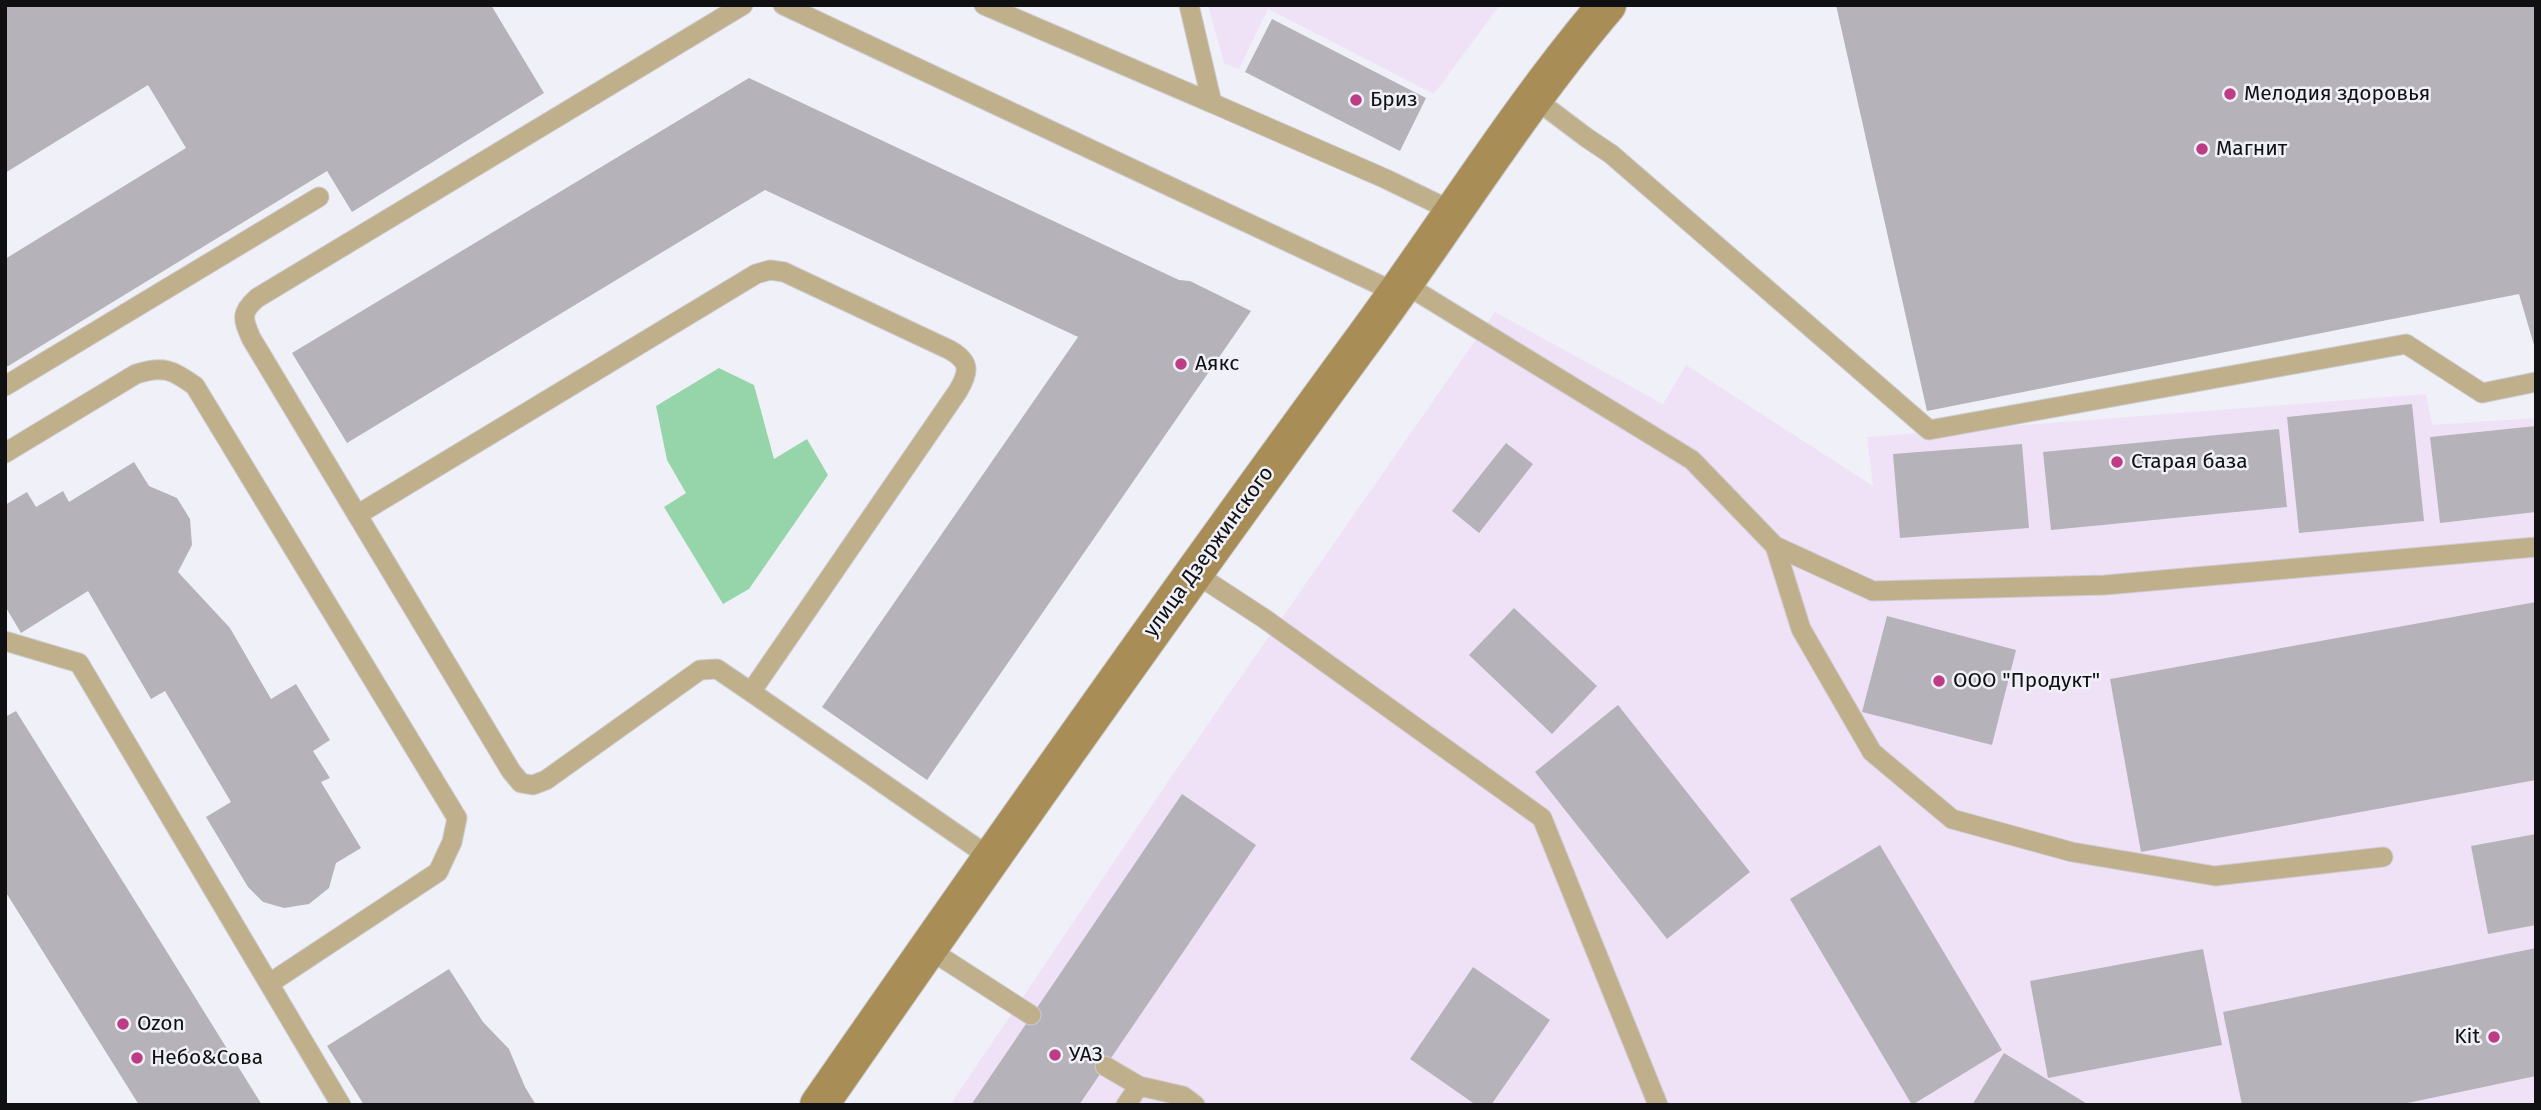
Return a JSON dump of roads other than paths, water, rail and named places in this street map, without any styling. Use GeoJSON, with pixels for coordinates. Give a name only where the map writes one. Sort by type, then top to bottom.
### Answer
{"type":"FeatureCollection","features":[{"type":"Feature","properties":{"kind":"main road","name":"улица Дзержинского"},"geometry":{"type":"LineString","coordinates":[[819,1105],[1193,572],[1400,288],[1567,51],[1607,5]]}},
{"type":"Feature","properties":{"kind":"lane"},"geometry":{"type":"LineString","coordinates":[[743,5],[268,291],[246,307],[244,321],[251,338],[357,515],[511,771],[521,783],[533,785],[546,780],[701,670],[717,670],[991,858]]}},
{"type":"Feature","properties":{"kind":"lane"},"geometry":{"type":"LineString","coordinates":[[783,5],[1400,288],[1692,460],[1775,547],[1873,591],[2105,585],[2536,547]]}},
{"type":"Feature","properties":{"kind":"lane"},"geometry":{"type":"LineString","coordinates":[[984,5],[1386,179],[1452,211]]}},
{"type":"Feature","properties":{"kind":"lane"},"geometry":{"type":"LineString","coordinates":[[1189,5],[1212,103]]}},
{"type":"Feature","properties":{"kind":"lane"},"geometry":{"type":"LineString","coordinates":[[1534,98],[1611,154],[1929,430],[2406,344],[2482,393],[2536,382]]}},
{"type":"Feature","properties":{"kind":"lane"},"geometry":{"type":"LineString","coordinates":[[5,386],[319,197]]}},
{"type":"Feature","properties":{"kind":"lane"},"geometry":{"type":"LineString","coordinates":[[357,515],[756,274],[770,270],[784,272],[961,356],[966,365],[966,377],[751,692]]}},
{"type":"Feature","properties":{"kind":"lane"},"geometry":{"type":"LineString","coordinates":[[5,453],[136,374],[155,367],[178,373],[195,386],[457,818],[452,842],[438,872],[270,983]]}},
{"type":"Feature","properties":{"kind":"lane"},"geometry":{"type":"LineString","coordinates":[[1775,547],[1801,629],[1872,752],[1952,819],[2072,852],[2215,876],[2383,857]]}},
{"type":"Feature","properties":{"kind":"lane"},"geometry":{"type":"LineString","coordinates":[[1193,572],[1265,619],[1542,818],[1658,1105]]}},
{"type":"Feature","properties":{"kind":"lane"},"geometry":{"type":"LineString","coordinates":[[5,641],[79,663],[341,1105]]}},
{"type":"Feature","properties":{"kind":"lane"},"geometry":{"type":"LineString","coordinates":[[927,948],[1031,1016]]}},
{"type":"Feature","properties":{"kind":"lane"},"geometry":{"type":"LineString","coordinates":[[1105,1066],[1139,1086],[1183,1096],[1195,1105]]}},
{"type":"Feature","properties":{"kind":"lane"},"geometry":{"type":"LineString","coordinates":[[1126,1105],[1139,1086]]}},
{"type":"Feature","properties":{"kind":"place","name":"Мелодия здоровья"},"geometry":{"type":"Point","coordinates":[2230,94]}},
{"type":"Feature","properties":{"kind":"place","name":"Бриз"},"geometry":{"type":"Point","coordinates":[1356,100]}},
{"type":"Feature","properties":{"kind":"place","name":"Магнит"},"geometry":{"type":"Point","coordinates":[2202,149]}},
{"type":"Feature","properties":{"kind":"place","name":"Аякс"},"geometry":{"type":"Point","coordinates":[1181,364]}},
{"type":"Feature","properties":{"kind":"place","name":"Старая база"},"geometry":{"type":"Point","coordinates":[2117,462]}},
{"type":"Feature","properties":{"kind":"place","name":"ООО \"Продукт\""},"geometry":{"type":"Point","coordinates":[1939,681]}},
{"type":"Feature","properties":{"kind":"place","name":"Ozon"},"geometry":{"type":"Point","coordinates":[123,1024]}},
{"type":"Feature","properties":{"kind":"place","name":"Kit"},"geometry":{"type":"Point","coordinates":[2494,1037]}},
{"type":"Feature","properties":{"kind":"place","name":"УАЗ"},"geometry":{"type":"Point","coordinates":[1055,1055]}},
{"type":"Feature","properties":{"kind":"place","name":"Небо&Сова"},"geometry":{"type":"Point","coordinates":[137,1058]}}]}
